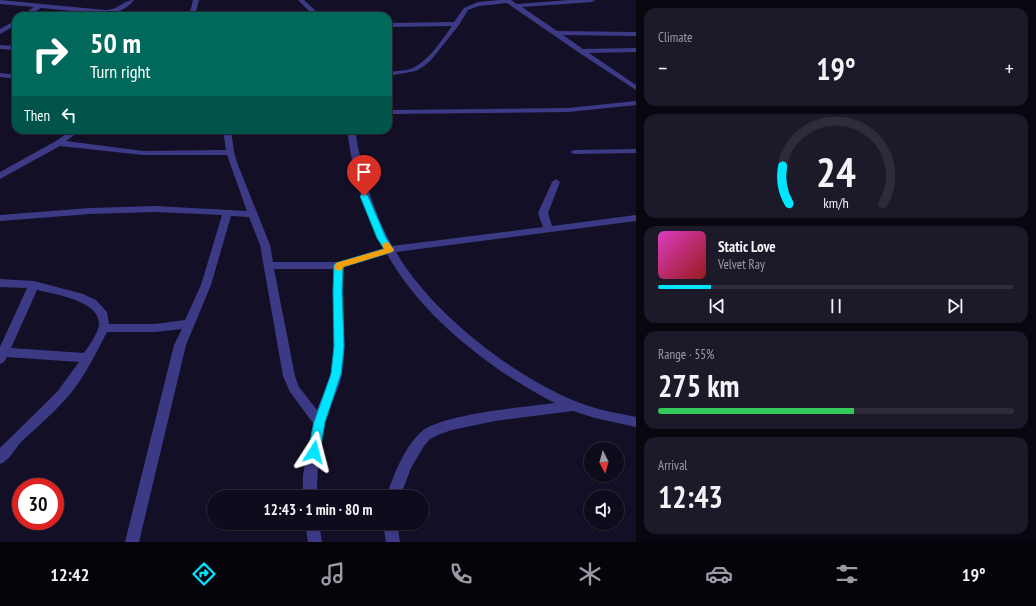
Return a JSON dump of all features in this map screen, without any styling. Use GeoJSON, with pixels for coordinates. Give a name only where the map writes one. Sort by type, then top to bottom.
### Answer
{"type":"FeatureCollection","features":[{"type":"Feature","properties":{"kind":"street"},"geometry":{"type":"LineString","coordinates":[[117,12],[131,0]]}},
{"type":"Feature","properties":{"kind":"street"},"geometry":{"type":"LineString","coordinates":[[193,12],[196,0]]}},
{"type":"Feature","properties":{"kind":"street"},"geometry":{"type":"LineString","coordinates":[[301,0],[314,12]]}},
{"type":"Feature","properties":{"kind":"street"},"geometry":{"type":"LineString","coordinates":[[392,73],[414,70],[422,65],[429,59],[456,24],[462,13],[472,6],[508,0],[557,33],[580,51],[636,88]]}},
{"type":"Feature","properties":{"kind":"street"},"geometry":{"type":"LineString","coordinates":[[517,6],[592,0]]}},
{"type":"Feature","properties":{"kind":"street"},"geometry":{"type":"LineString","coordinates":[[0,2],[98,12]]}},
{"type":"Feature","properties":{"kind":"street"},"geometry":{"type":"LineString","coordinates":[[30,12],[38,6]]}},
{"type":"Feature","properties":{"kind":"street"},"geometry":{"type":"LineString","coordinates":[[0,32],[12,24]]}},
{"type":"Feature","properties":{"kind":"street"},"geometry":{"type":"LineString","coordinates":[[392,25],[456,24]]}},
{"type":"Feature","properties":{"kind":"street"},"geometry":{"type":"LineString","coordinates":[[557,33],[636,34]]}},
{"type":"Feature","properties":{"kind":"street"},"geometry":{"type":"LineString","coordinates":[[0,47],[12,48]]}},
{"type":"Feature","properties":{"kind":"street"},"geometry":{"type":"LineString","coordinates":[[580,51],[636,50]]}},
{"type":"Feature","properties":{"kind":"street"},"geometry":{"type":"LineString","coordinates":[[0,75],[12,77]]}},
{"type":"Feature","properties":{"kind":"street"},"geometry":{"type":"LineString","coordinates":[[392,112],[568,110],[636,103]]}},
{"type":"Feature","properties":{"kind":"street"},"geometry":{"type":"LineString","coordinates":[[0,176],[59,143],[71,134]]}},
{"type":"Feature","properties":{"kind":"street"},"geometry":{"type":"LineString","coordinates":[[228,134],[230,152],[252,214],[261,233],[270,266],[272,286],[289,376],[294,389],[319,422]]}},
{"type":"Feature","properties":{"kind":"street"},"geometry":{"type":"LineString","coordinates":[[352,134],[360,184],[382,238],[418,291],[445,321],[507,370],[530,384],[573,406],[636,422]]}},
{"type":"Feature","properties":{"kind":"street"},"geometry":{"type":"LineString","coordinates":[[59,143],[143,153],[230,152]]}},
{"type":"Feature","properties":{"kind":"street"},"geometry":{"type":"LineString","coordinates":[[574,152],[636,151]]}},
{"type":"Feature","properties":{"kind":"street"},"geometry":{"type":"LineString","coordinates":[[548,228],[543,213],[556,182]]}},
{"type":"Feature","properties":{"kind":"street"},"geometry":{"type":"LineString","coordinates":[[0,218],[90,211],[155,209],[252,214]]}},
{"type":"Feature","properties":{"kind":"street"},"geometry":{"type":"LineString","coordinates":[[132,542],[180,345],[206,285],[227,213]]}},
{"type":"Feature","properties":{"kind":"street"},"geometry":{"type":"LineString","coordinates":[[270,266],[305,267],[339,265],[389,250],[548,228],[636,218]]}},
{"type":"Feature","properties":{"kind":"street"},"geometry":{"type":"LineString","coordinates":[[310,490],[310,475],[319,422],[336,374],[339,347],[337,291],[339,265]]}},
{"type":"Feature","properties":{"kind":"street"},"geometry":{"type":"LineString","coordinates":[[0,282],[34,285],[79,297],[92,303],[102,315],[104,328],[71,384],[60,397],[15,439],[0,458]]}},
{"type":"Feature","properties":{"kind":"street"},"geometry":{"type":"LineString","coordinates":[[34,285],[1,355],[87,358]]}},
{"type":"Feature","properties":{"kind":"street"},"geometry":{"type":"LineString","coordinates":[[104,328],[154,328],[188,324]]}},
{"type":"Feature","properties":{"kind":"street"},"geometry":{"type":"LineString","coordinates":[[396,490],[412,452],[427,434],[446,426],[473,420],[573,406]]}},
{"type":"Feature","properties":{"kind":"street"},"geometry":{"type":"LineString","coordinates":[[313,530],[315,542]]}},
{"type":"Feature","properties":{"kind":"street"},"geometry":{"type":"LineString","coordinates":[[391,530],[393,542]]}},
{"type":"Feature","properties":{"kind":"slow traffic"},"geometry":{"type":"LineString","coordinates":[[339,268],[339,265],[389,250],[386,245]]}},
{"type":"Feature","properties":{"kind":"route"},"geometry":{"type":"LineString","coordinates":[[314,452],[319,422],[336,374],[339,347],[337,291],[339,265],[389,250],[382,238],[364,196]]}}]}
